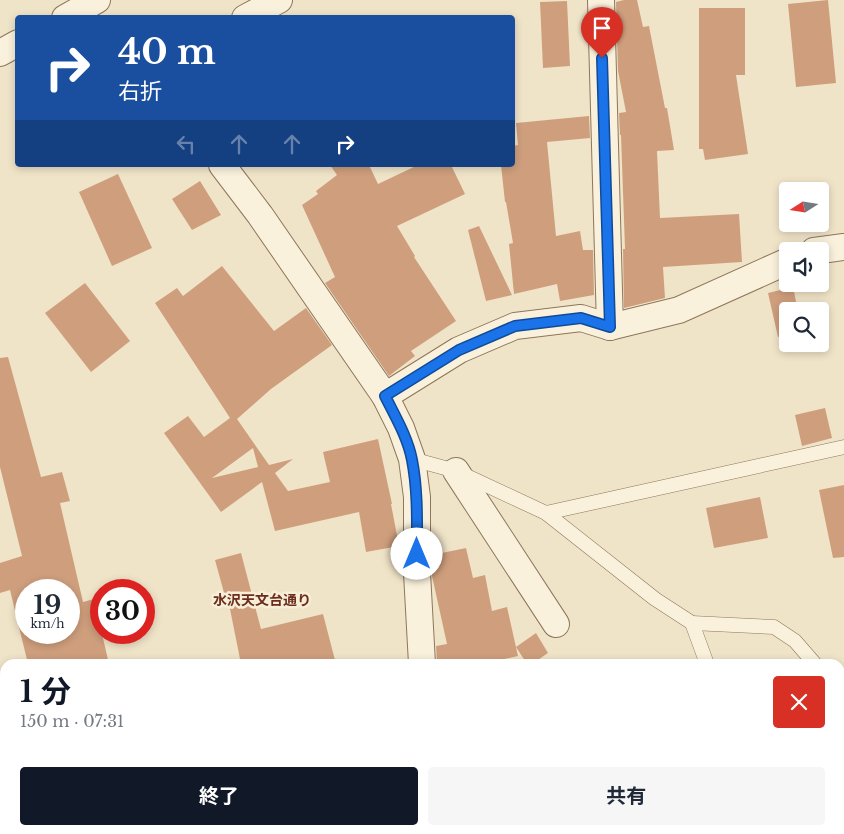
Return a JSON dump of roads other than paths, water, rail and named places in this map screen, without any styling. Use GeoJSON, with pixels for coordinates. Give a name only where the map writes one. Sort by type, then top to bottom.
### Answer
{"type":"FeatureCollection","features":[{"type":"Feature","properties":{"kind":"street"},"geometry":{"type":"LineString","coordinates":[[70,15],[97,0],[109,15]]}},
{"type":"Feature","properties":{"kind":"street"},"geometry":{"type":"LineString","coordinates":[[251,15],[279,0]]}},
{"type":"Feature","properties":{"kind":"street"},"geometry":{"type":"LineString","coordinates":[[600,0],[610,327]]}},
{"type":"Feature","properties":{"kind":"street"},"geometry":{"type":"LineString","coordinates":[[0,53],[15,45]]}},
{"type":"Feature","properties":{"kind":"street"},"geometry":{"type":"LineString","coordinates":[[224,167],[260,214],[385,396],[401,428],[412,459],[417,497],[417,573],[422,659]]}},
{"type":"Feature","properties":{"kind":"street"},"geometry":{"type":"LineString","coordinates":[[829,249],[844,247]]}},
{"type":"Feature","properties":{"kind":"street"},"geometry":{"type":"LineString","coordinates":[[385,396],[459,350],[515,326],[581,318],[610,327],[679,310],[779,265]]}},
{"type":"Feature","properties":{"kind":"street"},"geometry":{"type":"LineString","coordinates":[[456,471],[556,624]]}},
{"type":"Feature","properties":{"kind":"lane"},"geometry":{"type":"LineString","coordinates":[[546,514],[844,447]]}},
{"type":"Feature","properties":{"kind":"lane"},"geometry":{"type":"LineString","coordinates":[[412,459],[456,471],[546,514],[655,598],[692,623],[774,627],[795,640],[811,659]]}},
{"type":"Feature","properties":{"kind":"lane"},"geometry":{"type":"LineString","coordinates":[[692,623],[705,659]]}},
{"type":"Feature","properties":{"kind":"district","name":"水沢天文台通り"},"geometry":{"type":"Point","coordinates":[262,600]}}]}
